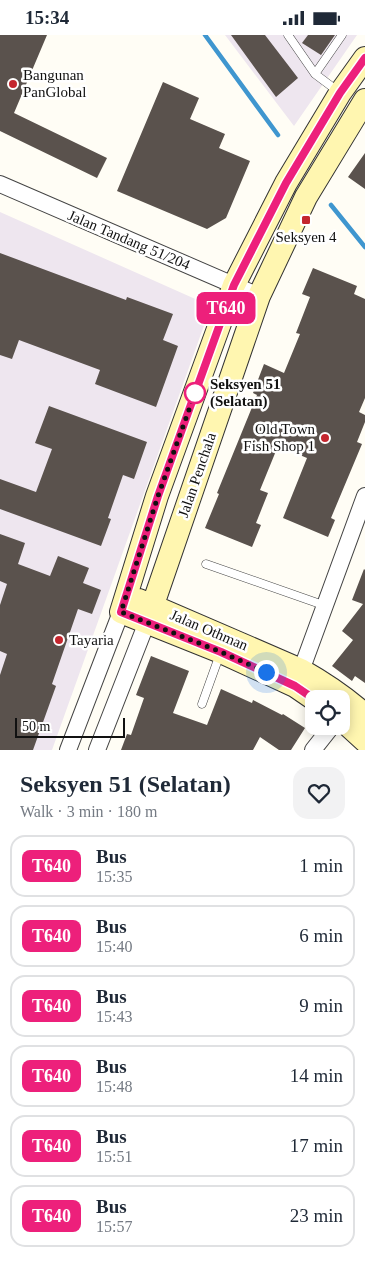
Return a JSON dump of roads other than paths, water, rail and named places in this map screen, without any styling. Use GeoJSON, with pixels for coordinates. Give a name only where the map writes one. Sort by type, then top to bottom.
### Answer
{"type":"FeatureCollection","features":[{"type":"Feature","properties":{"kind":"main road","name":"Jalan Penchala"},"geometry":{"type":"LineString","coordinates":[[124,603],[158,496],[234,285],[286,183],[340,93],[365,58]]}},
{"type":"Feature","properties":{"kind":"main road","name":"Jalan Penchala"},"geometry":{"type":"LineString","coordinates":[[150,613],[259,296],[306,197],[365,100]]}},
{"type":"Feature","properties":{"kind":"main road","name":"Jalan Othman"},"geometry":{"type":"LineString","coordinates":[[124,603],[298,678],[316,690]]}},
{"type":"Feature","properties":{"kind":"main road","name":"Jalan Othman"},"geometry":{"type":"LineString","coordinates":[[150,613],[221,652],[298,678],[307,690]]}},
{"type":"Feature","properties":{"kind":"main road","name":"Jalan Othman"},"geometry":{"type":"LineString","coordinates":[[350,713],[365,741]]}},
{"type":"Feature","properties":{"kind":"street","name":"Jalan Tandang 51/204"},"geometry":{"type":"LineString","coordinates":[[0,183],[259,296]]}},
{"type":"Feature","properties":{"kind":"street"},"geometry":{"type":"LineString","coordinates":[[298,678],[326,606],[359,530],[365,496]]}},
{"type":"Feature","properties":{"kind":"street","name":"Jalan Penchala"},"geometry":{"type":"LineString","coordinates":[[68,750],[124,603]]}},
{"type":"Feature","properties":{"kind":"street","name":"Jalan Penchala"},"geometry":{"type":"LineString","coordinates":[[97,750],[150,613]]}},
{"type":"Feature","properties":{"kind":"street"},"geometry":{"type":"LineString","coordinates":[[313,750],[325,735]]}},
{"type":"Feature","properties":{"kind":"lane"},"geometry":{"type":"LineString","coordinates":[[288,35],[315,75],[340,93]]}},
{"type":"Feature","properties":{"kind":"lane"},"geometry":{"type":"LineString","coordinates":[[315,75],[342,35]]}},
{"type":"Feature","properties":{"kind":"lane"},"geometry":{"type":"LineString","coordinates":[[206,564],[326,606]]}},
{"type":"Feature","properties":{"kind":"lane"},"geometry":{"type":"LineString","coordinates":[[202,705],[221,652]]}},
{"type":"Feature","properties":{"kind":"waterway"},"geometry":{"type":"LineString","coordinates":[[205,35],[278,135]]}},
{"type":"Feature","properties":{"kind":"waterway"},"geometry":{"type":"LineString","coordinates":[[331,205],[365,247]]}},
{"type":"Feature","properties":{"kind":"place","name":"Bangunan PanGlobal"},"geometry":{"type":"Point","coordinates":[13,84]}},
{"type":"Feature","properties":{"kind":"place","name":"Seksyen 4"},"geometry":{"type":"Point","coordinates":[306,220]}},
{"type":"Feature","properties":{"kind":"place","name":"Seksyen 51 (Selatan)"},"geometry":{"type":"Point","coordinates":[195,393]}},
{"type":"Feature","properties":{"kind":"place","name":"Old Town Fish Shop 1"},"geometry":{"type":"Point","coordinates":[325,438]}},
{"type":"Feature","properties":{"kind":"place","name":"Tayaria"},"geometry":{"type":"Point","coordinates":[59,640]}}]}
